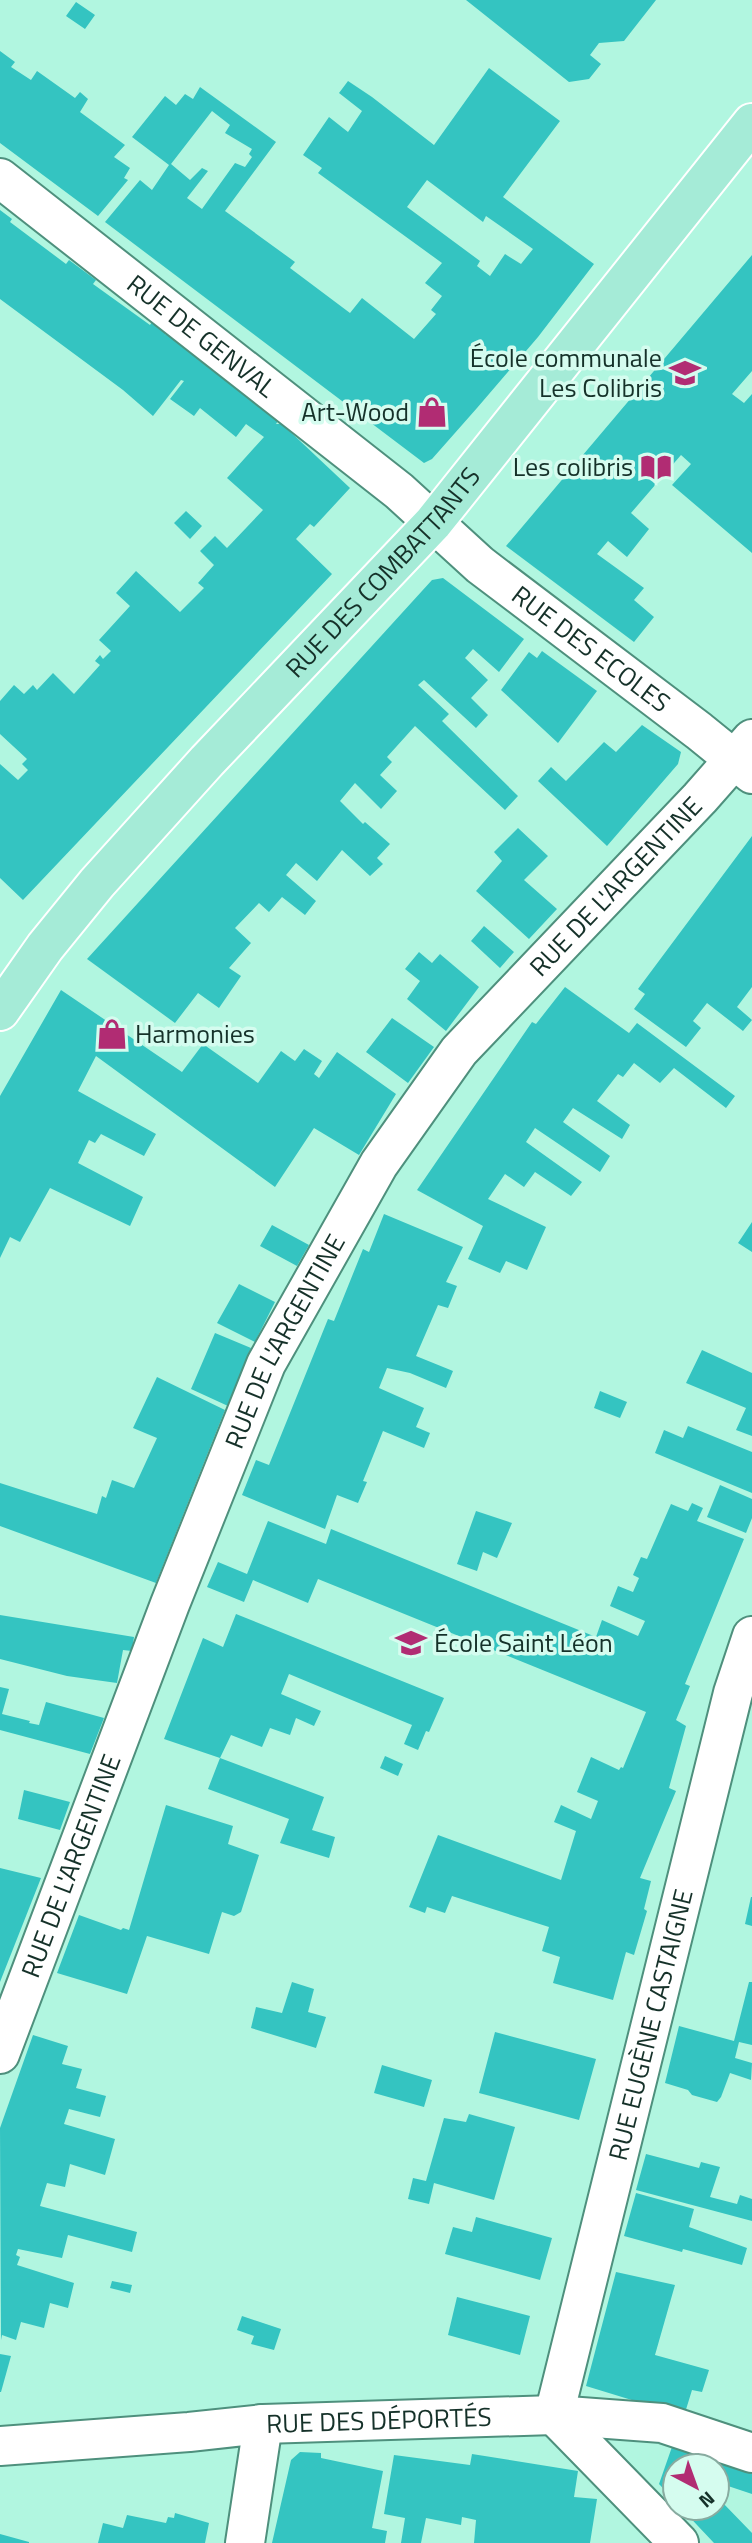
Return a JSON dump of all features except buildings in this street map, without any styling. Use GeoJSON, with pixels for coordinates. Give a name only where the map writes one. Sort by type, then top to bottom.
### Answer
{"type":"FeatureCollection","features":[{"type":"Feature","properties":{"kind":"main road","name":"RUE DES COMBATTANTS"},"geometry":{"type":"LineString","coordinates":[[0,1010],[97,883],[206,761],[433,523],[752,123]]}},
{"type":"Feature","properties":{"kind":"street","name":"RUE DE GENVAL"},"geometry":{"type":"LineString","coordinates":[[0,178],[399,491],[433,523]]}},
{"type":"Feature","properties":{"kind":"street","name":"RUE DES ECOLES"},"geometry":{"type":"LineString","coordinates":[[433,523],[480,565],[746,758]]}},
{"type":"Feature","properties":{"kind":"street","name":"RUE DE L'ARGENTINE"},"geometry":{"type":"LineString","coordinates":[[0,2054],[170,1604],[267,1364],[372,1175],[459,1051],[700,798],[746,758]]}},
{"type":"Feature","properties":{"kind":"street","name":"RUE EUGÈNE CASTAIGNE"},"geometry":{"type":"LineString","coordinates":[[554,2414],[742,1696],[752,1636]]}},
{"type":"Feature","properties":{"kind":"street","name":"RUE DES DÉPORTÉS"},"geometry":{"type":"LineString","coordinates":[[0,2446],[262,2424],[554,2414],[662,2423],[752,2453]]}},
{"type":"Feature","properties":{"kind":"street"},"geometry":{"type":"LineString","coordinates":[[554,2414],[679,2543]]}},
{"type":"Feature","properties":{"kind":"street"},"geometry":{"type":"LineString","coordinates":[[245,2543],[262,2424]]}},
{"type":"Feature","properties":{"kind":"place","name":"École communale Les Colibris"},"geometry":{"type":"Point","coordinates":[685,373]}},
{"type":"Feature","properties":{"kind":"place","name":"Art-Wood"},"geometry":{"type":"Point","coordinates":[432,412]}},
{"type":"Feature","properties":{"kind":"place","name":"Les colibris"},"geometry":{"type":"Point","coordinates":[656,467]}},
{"type":"Feature","properties":{"kind":"place","name":"Harmonies"},"geometry":{"type":"Point","coordinates":[112,1034]}},
{"type":"Feature","properties":{"kind":"place","name":"École Saint Léon"},"geometry":{"type":"Point","coordinates":[411,1643]}}]}
